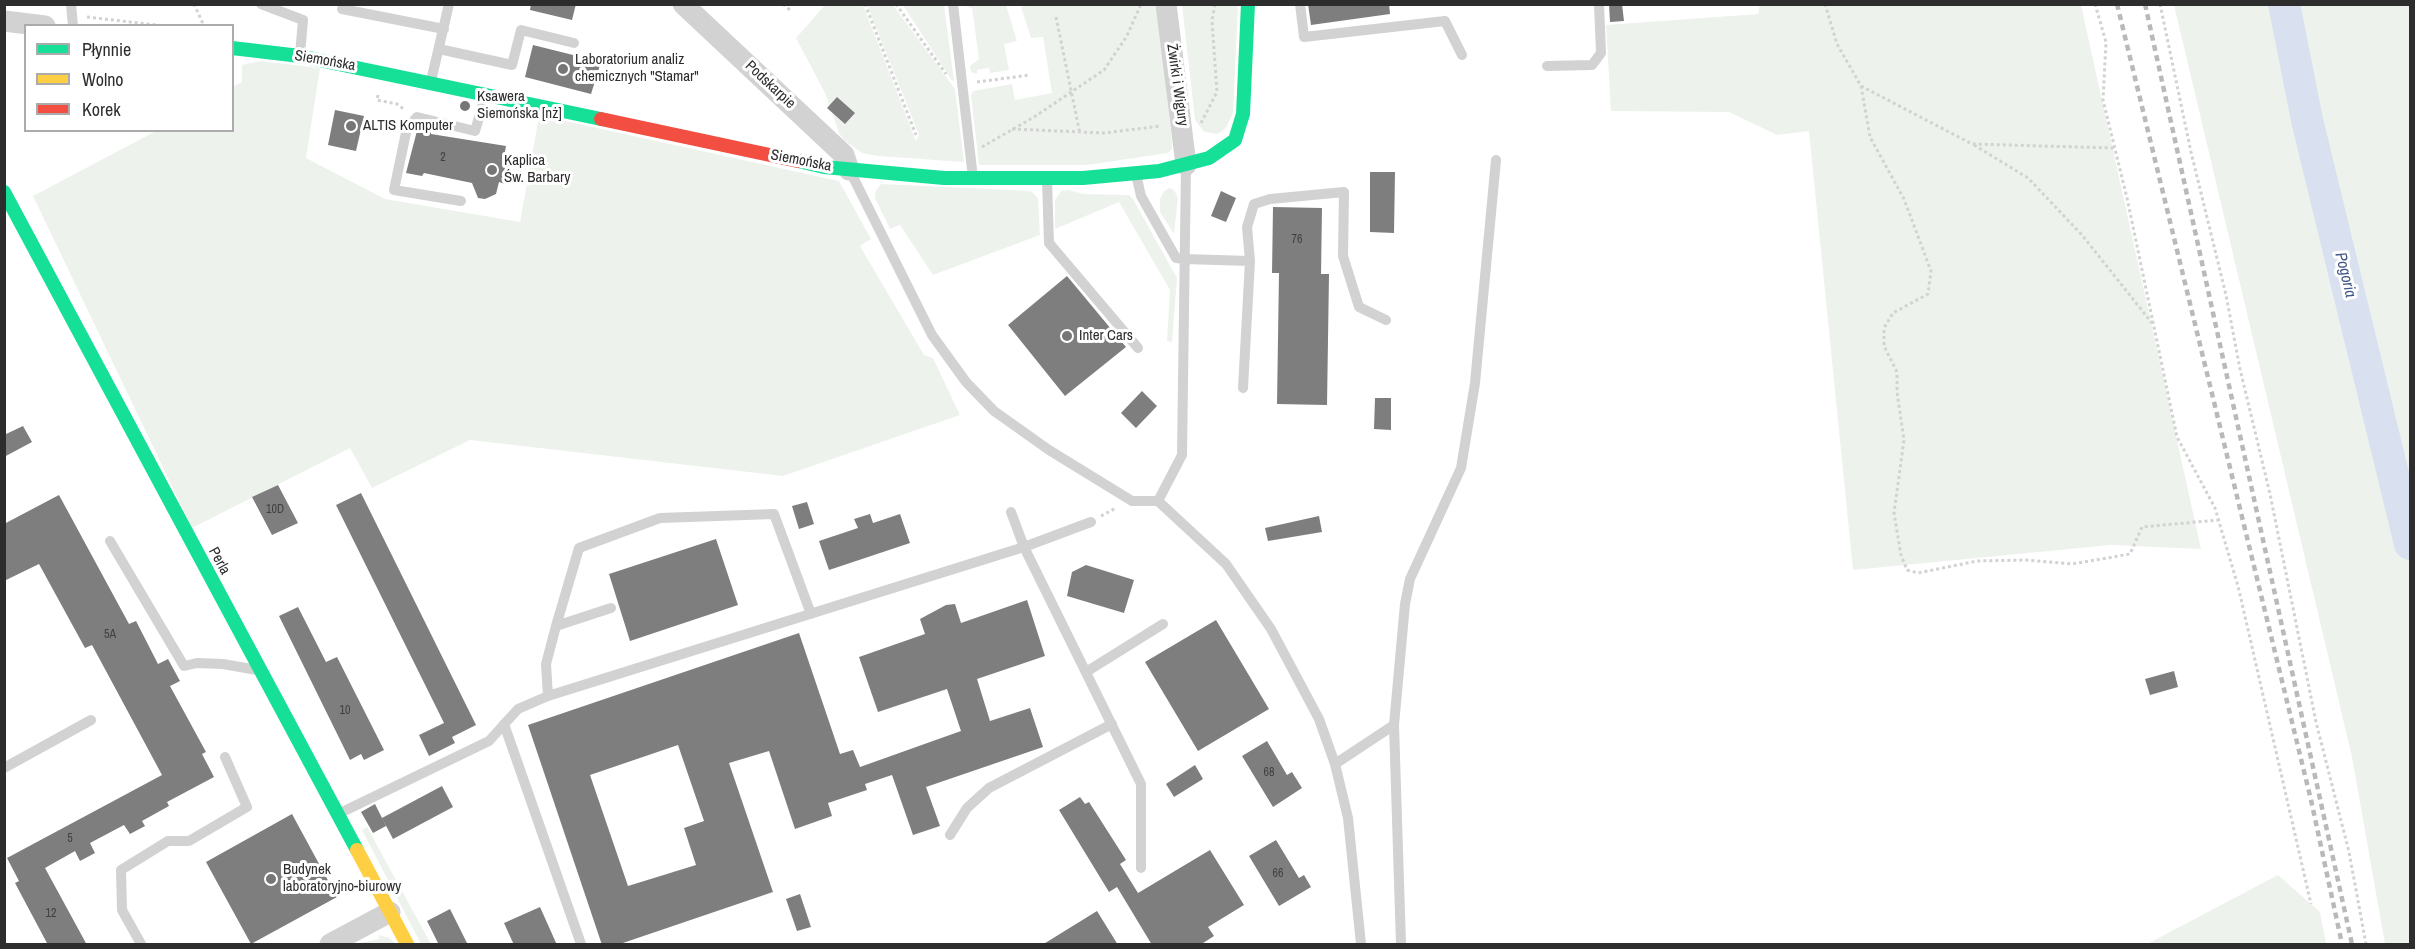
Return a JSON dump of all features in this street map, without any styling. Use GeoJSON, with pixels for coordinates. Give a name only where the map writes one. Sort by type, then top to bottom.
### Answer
{"type":"FeatureCollection","features":[{"type":"Feature","properties":{"kind":"street","name":"Podskarpie"},"geometry":{"type":"LineString","coordinates":[[683,4],[844,155],[849,170]]}},
{"type":"Feature","properties":{"kind":"street","name":"Żwirki i Wigury"},"geometry":{"type":"LineString","coordinates":[[1166,4],[1186,165]]}},
{"type":"Feature","properties":{"kind":"street","name":"Siemońska"},"geometry":{"type":"LineString","coordinates":[[234,48],[300,56],[486,93],[777,157],[849,170],[973,178],[1047,179],[1136,173],[1186,165],[1222,151],[1235,140],[1240,128],[1248,4]]}},
{"type":"Feature","properties":{"kind":"street"},"geometry":{"type":"LineString","coordinates":[[4,21],[29,24]]}},
{"type":"Feature","properties":{"kind":"street","name":"Perla"},"geometry":{"type":"LineString","coordinates":[[4,192],[407,945]]}},
{"type":"Feature","properties":{"kind":"street"},"geometry":{"type":"LineString","coordinates":[[330,945],[390,912]]}},
{"type":"Feature","properties":{"kind":"lane"},"geometry":{"type":"LineString","coordinates":[[71,4],[73,24]]}},
{"type":"Feature","properties":{"kind":"lane"},"geometry":{"type":"LineString","coordinates":[[261,4],[303,20],[300,56]]}},
{"type":"Feature","properties":{"kind":"lane"},"geometry":{"type":"LineString","coordinates":[[431,82],[449,4]]}},
{"type":"Feature","properties":{"kind":"lane"},"geometry":{"type":"LineString","coordinates":[[953,4],[973,178]]}},
{"type":"Feature","properties":{"kind":"lane"},"geometry":{"type":"LineString","coordinates":[[1300,4],[1304,37],[1445,21],[1462,55]]}},
{"type":"Feature","properties":{"kind":"lane"},"geometry":{"type":"LineString","coordinates":[[1547,66],[1592,65],[1600,53],[1599,4]]}},
{"type":"Feature","properties":{"kind":"lane"},"geometry":{"type":"LineString","coordinates":[[342,9],[444,29]]}},
{"type":"Feature","properties":{"kind":"lane"},"geometry":{"type":"LineString","coordinates":[[439,49],[512,65],[521,30],[574,43]]}},
{"type":"Feature","properties":{"kind":"lane"},"geometry":{"type":"LineString","coordinates":[[461,201],[394,190],[406,128],[417,117],[476,131],[486,93]]}},
{"type":"Feature","properties":{"kind":"lane"},"geometry":{"type":"LineString","coordinates":[[1401,945],[1394,725],[1405,604],[1410,579],[1461,468],[1475,383],[1496,160]]}},
{"type":"Feature","properties":{"kind":"lane"},"geometry":{"type":"LineString","coordinates":[[1158,501],[1182,455],[1186,165]]}},
{"type":"Feature","properties":{"kind":"lane"},"geometry":{"type":"LineString","coordinates":[[849,170],[932,335],[966,381],[993,411],[1049,450],[1132,501],[1158,501],[1226,564],[1271,629],[1319,719],[1335,764],[1349,829],[1361,945]]}},
{"type":"Feature","properties":{"kind":"lane"},"geometry":{"type":"LineString","coordinates":[[1136,173],[1141,196],[1176,258],[1250,261]]}},
{"type":"Feature","properties":{"kind":"lane"},"geometry":{"type":"LineString","coordinates":[[1047,179],[1049,243],[1138,348]]}},
{"type":"Feature","properties":{"kind":"lane"},"geometry":{"type":"LineString","coordinates":[[1243,388],[1250,261],[1247,226],[1254,204],[1270,199],[1344,192],[1343,256],[1359,307],[1386,320]]}},
{"type":"Feature","properties":{"kind":"lane"},"geometry":{"type":"LineString","coordinates":[[1011,512],[1024,547],[1141,784],[1141,868]]}},
{"type":"Feature","properties":{"kind":"lane"},"geometry":{"type":"LineString","coordinates":[[548,696],[546,664],[579,548],[660,518],[774,514],[811,614]]}},
{"type":"Feature","properties":{"kind":"lane"},"geometry":{"type":"LineString","coordinates":[[338,814],[489,741],[518,709],[548,696],[1024,547],[1091,522]]}},
{"type":"Feature","properties":{"kind":"lane"},"geometry":{"type":"LineString","coordinates":[[110,541],[184,666],[197,663],[223,664],[260,670]]}},
{"type":"Feature","properties":{"kind":"lane"},"geometry":{"type":"LineString","coordinates":[[556,626],[611,608]]}},
{"type":"Feature","properties":{"kind":"lane"},"geometry":{"type":"LineString","coordinates":[[1086,672],[1163,624]]}},
{"type":"Feature","properties":{"kind":"lane"},"geometry":{"type":"LineString","coordinates":[[4,768],[91,720]]}},
{"type":"Feature","properties":{"kind":"lane"},"geometry":{"type":"LineString","coordinates":[[504,724],[581,945]]}},
{"type":"Feature","properties":{"kind":"lane"},"geometry":{"type":"LineString","coordinates":[[950,835],[967,808],[988,788],[1112,724]]}},
{"type":"Feature","properties":{"kind":"lane"},"geometry":{"type":"LineString","coordinates":[[1335,764],[1394,725]]}},
{"type":"Feature","properties":{"kind":"lane"},"geometry":{"type":"LineString","coordinates":[[141,945],[122,910],[122,870],[168,841],[189,841],[247,807],[225,758]]}},
{"type":"Feature","properties":{"kind":"path"},"geometry":{"type":"LineString","coordinates":[[194,4],[203,24]]}},
{"type":"Feature","properties":{"kind":"path"},"geometry":{"type":"LineString","coordinates":[[783,4],[791,11]]}},
{"type":"Feature","properties":{"kind":"path"},"geometry":{"type":"LineString","coordinates":[[865,4],[916,135]]}},
{"type":"Feature","properties":{"kind":"path"},"geometry":{"type":"LineString","coordinates":[[896,4],[954,85],[1030,75]]}},
{"type":"Feature","properties":{"kind":"path"},"geometry":{"type":"LineString","coordinates":[[970,150],[989,145],[1104,70],[1127,36],[1141,4]]}},
{"type":"Feature","properties":{"kind":"path"},"geometry":{"type":"LineString","coordinates":[[1198,130],[1217,93],[1212,21],[1215,4]]}},
{"type":"Feature","properties":{"kind":"path"},"geometry":{"type":"LineString","coordinates":[[1825,4],[1837,44],[1861,86],[1870,137],[1904,199],[1931,271],[1928,294],[1893,313],[1884,328],[1884,345],[1896,372],[1896,392],[1904,440],[1894,513],[1901,555],[1907,570],[1918,573],[1977,561],[2026,560],[2072,564],[2130,554],[2142,527],[2218,520]]}},
{"type":"Feature","properties":{"kind":"path"},"geometry":{"type":"LineString","coordinates":[[2095,4],[2106,42],[2103,100],[2177,437],[2215,508],[2238,586],[2311,904]]}},
{"type":"Feature","properties":{"kind":"path"},"geometry":{"type":"LineString","coordinates":[[2160,4],[2191,152],[2226,295],[2240,369],[2270,494],[2316,722],[2349,852],[2366,945]]}},
{"type":"Feature","properties":{"kind":"path"},"geometry":{"type":"LineString","coordinates":[[1056,16],[1080,134]]}},
{"type":"Feature","properties":{"kind":"path"},"geometry":{"type":"LineString","coordinates":[[1861,86],[1972,144],[2028,178],[2082,235],[2153,325]]}},
{"type":"Feature","properties":{"kind":"path"},"geometry":{"type":"LineString","coordinates":[[388,102],[399,106]]}},
{"type":"Feature","properties":{"kind":"path"},"geometry":{"type":"LineString","coordinates":[[1011,129],[1080,134],[1164,126]]}},
{"type":"Feature","properties":{"kind":"path"},"geometry":{"type":"LineString","coordinates":[[1972,144],[2115,148]]}},
{"type":"Feature","properties":{"kind":"path"},"geometry":{"type":"LineString","coordinates":[[1091,522],[1132,501]]}},
{"type":"Feature","properties":{"kind":"shaded area"},"geometry":{"type":"Polygon","coordinates":[[[1036,4],[1157,5],[1172,142],[1172,149],[1168,153],[1087,165],[979,165],[971,95],[973,91],[1012,84],[1015,100],[1052,93],[1043,37],[1031,38],[1021,7],[1036,4]]]}},
{"type":"Feature","properties":{"kind":"shaded area"},"geometry":{"type":"Polygon","coordinates":[[[1760,4],[2081,5],[2201,549],[2111,545],[1853,570],[1809,131],[1777,135],[1729,112],[1611,111],[1606,25],[1758,14],[1760,4]]]}},
{"type":"Feature","properties":{"kind":"shaded area"},"geometry":{"type":"Polygon","coordinates":[[[825,5],[863,5],[916,141],[919,135],[867,5],[893,5],[955,89],[964,162],[878,156],[862,153],[844,140],[839,133],[825,93],[796,38],[825,5]]]}},
{"type":"Feature","properties":{"kind":"shaded area"},"geometry":{"type":"Polygon","coordinates":[[[903,5],[944,5],[954,81],[952,81],[903,5]]]}},
{"type":"Feature","properties":{"kind":"shaded area"},"geometry":{"type":"Polygon","coordinates":[[[962,5],[1006,5],[1017,41],[1004,44],[1009,70],[990,73],[989,68],[977,70],[977,74],[971,72],[970,66],[979,59],[972,8],[962,5]]]}},
{"type":"Feature","properties":{"kind":"shaded area"},"geometry":{"type":"Polygon","coordinates":[[[1182,5],[1238,5],[1233,113],[1226,128],[1218,134],[1204,132],[1195,120],[1182,5]]]}},
{"type":"Feature","properties":{"kind":"shaded area"},"geometry":{"type":"Polygon","coordinates":[[[2174,5],[2410,5],[2410,944],[2385,944],[2352,757],[2174,5]]]}},
{"type":"Feature","properties":{"kind":"shaded area"},"geometry":{"type":"Polygon","coordinates":[[[260,61],[320,68],[306,158],[385,199],[520,222],[538,122],[542,116],[839,181],[871,239],[860,246],[924,355],[933,358],[960,415],[783,476],[470,440],[372,488],[350,448],[192,528],[33,196],[154,132],[234,132],[234,86],[242,82],[242,65],[260,61]]]}},
{"type":"Feature","properties":{"kind":"shaded area"},"geometry":{"type":"Polygon","coordinates":[[[881,184],[1031,191],[1038,198],[1040,235],[933,275],[900,225],[890,229],[875,198],[875,192],[881,184]]]}},
{"type":"Feature","properties":{"kind":"shaded area"},"geometry":{"type":"Polygon","coordinates":[[[1169,188],[1174,190],[1178,198],[1174,234],[1160,212],[1160,199],[1164,191],[1169,188]]]}},
{"type":"Feature","properties":{"kind":"shaded area"},"geometry":{"type":"Polygon","coordinates":[[[1068,190],[1084,194],[1129,195],[1133,199],[1177,278],[1172,342],[1167,341],[1170,290],[1119,202],[1055,229],[1055,200],[1061,191],[1068,190]]]}},
{"type":"Feature","properties":{"kind":"shaded area"},"geometry":{"type":"Polygon","coordinates":[[[367,827],[431,944],[421,944],[362,830],[367,827]]]}},
{"type":"Feature","properties":{"kind":"shaded area"},"geometry":{"type":"Polygon","coordinates":[[[2278,875],[2320,912],[2326,944],[2147,944],[2278,875]]]}},
{"type":"Feature","properties":{"kind":"shaded area"},"geometry":{"type":"Polygon","coordinates":[[[379,935],[389,938],[396,944],[355,944],[379,939],[379,935]]]}},
{"type":"Feature","properties":{"kind":"building"},"geometry":{"type":"Polygon","coordinates":[[[531,4],[576,4],[572,20],[530,10],[531,4]]]}},
{"type":"Feature","properties":{"kind":"building"},"geometry":{"type":"Polygon","coordinates":[[[1308,4],[1389,4],[1390,14],[1311,25],[1308,4]]]}},
{"type":"Feature","properties":{"kind":"building"},"geometry":{"type":"Polygon","coordinates":[[[1609,4],[1622,4],[1624,21],[1610,22],[1609,4]]]}},
{"type":"Feature","properties":{"kind":"building","name":"Laboratorium analiz chemicznych \"Stamar\""},"geometry":{"type":"Polygon","coordinates":[[[533,45],[601,62],[591,94],[525,77],[533,45]]]}},
{"type":"Feature","properties":{"kind":"building"},"geometry":{"type":"Polygon","coordinates":[[[837,97],[855,113],[845,124],[827,108],[837,97]]]}},
{"type":"Feature","properties":{"kind":"building"},"geometry":{"type":"Polygon","coordinates":[[[335,110],[364,116],[356,151],[328,145],[335,110]]]}},
{"type":"Feature","properties":{"kind":"building"},"geometry":{"type":"Polygon","coordinates":[[[418,127],[431,130],[431,134],[506,146],[503,163],[510,164],[505,184],[499,182],[496,194],[485,199],[478,198],[472,183],[424,173],[422,176],[406,173],[418,127]]]}},
{"type":"Feature","properties":{"kind":"building"},"geometry":{"type":"Polygon","coordinates":[[[1370,172],[1395,172],[1394,233],[1370,232],[1370,172]]]}},
{"type":"Feature","properties":{"kind":"building"},"geometry":{"type":"Polygon","coordinates":[[[1221,191],[1236,198],[1226,222],[1211,216],[1221,191]]]}},
{"type":"Feature","properties":{"kind":"building"},"geometry":{"type":"Polygon","coordinates":[[[1273,207],[1322,208],[1321,274],[1329,274],[1327,405],[1277,404],[1279,273],[1272,273],[1273,207]]]}},
{"type":"Feature","properties":{"kind":"building","name":"Inter Cars"},"geometry":{"type":"Polygon","coordinates":[[[1067,276],[1126,347],[1065,396],[1008,325],[1067,276]]]}},
{"type":"Feature","properties":{"kind":"building"},"geometry":{"type":"Polygon","coordinates":[[[1142,391],[1157,406],[1136,428],[1121,413],[1142,391]]]}},
{"type":"Feature","properties":{"kind":"building"},"geometry":{"type":"Polygon","coordinates":[[[1375,398],[1391,398],[1391,430],[1374,429],[1375,398]]]}},
{"type":"Feature","properties":{"kind":"building"},"geometry":{"type":"Polygon","coordinates":[[[23,426],[32,442],[4,457],[4,435],[23,426]]]}},
{"type":"Feature","properties":{"kind":"building"},"geometry":{"type":"Polygon","coordinates":[[[278,485],[298,523],[272,535],[252,497],[278,485]]]}},
{"type":"Feature","properties":{"kind":"building"},"geometry":{"type":"Polygon","coordinates":[[[361,493],[476,725],[452,737],[455,743],[429,756],[419,735],[444,723],[336,505],[361,493]]]}},
{"type":"Feature","properties":{"kind":"building"},"geometry":{"type":"Polygon","coordinates":[[[59,495],[129,624],[136,621],[158,664],[168,659],[180,681],[170,686],[206,752],[202,754],[214,777],[167,802],[169,806],[142,821],[145,826],[130,834],[124,825],[90,843],[95,853],[80,861],[75,851],[45,868],[87,945],[48,945],[15,883],[19,881],[7,858],[162,775],[92,645],[85,648],[39,564],[4,581],[4,524],[59,495]]]}},
{"type":"Feature","properties":{"kind":"building"},"geometry":{"type":"Polygon","coordinates":[[[807,502],[814,524],[799,529],[792,506],[807,502]]]}},
{"type":"Feature","properties":{"kind":"building"},"geometry":{"type":"Polygon","coordinates":[[[870,514],[873,523],[900,514],[910,543],[829,570],[819,541],[858,528],[854,519],[870,514]]]}},
{"type":"Feature","properties":{"kind":"building"},"geometry":{"type":"Polygon","coordinates":[[[1319,516],[1322,532],[1268,541],[1265,528],[1319,516]]]}},
{"type":"Feature","properties":{"kind":"building"},"geometry":{"type":"Polygon","coordinates":[[[716,539],[738,605],[630,641],[609,574],[716,539]]]}},
{"type":"Feature","properties":{"kind":"building"},"geometry":{"type":"Polygon","coordinates":[[[1086,565],[1134,580],[1124,613],[1067,596],[1072,572],[1086,565]]]}},
{"type":"Feature","properties":{"kind":"building"},"geometry":{"type":"Polygon","coordinates":[[[1027,600],[1045,656],[977,679],[990,721],[1030,708],[1043,747],[926,787],[940,826],[913,835],[892,775],[865,784],[867,790],[828,803],[832,816],[795,829],[769,751],[729,763],[773,892],[617,945],[602,945],[528,725],[799,633],[840,754],[853,750],[860,767],[961,731],[947,689],[878,712],[859,657],[925,634],[920,619],[946,605],[955,604],[961,623],[1027,600]],[[678,745],[590,775],[628,886],[696,865],[684,828],[704,821],[678,745]]]}},
{"type":"Feature","properties":{"kind":"building"},"geometry":{"type":"Polygon","coordinates":[[[298,607],[326,662],[337,657],[384,750],[364,760],[361,754],[350,760],[279,616],[298,607]]]}},
{"type":"Feature","properties":{"kind":"building"},"geometry":{"type":"Polygon","coordinates":[[[1216,620],[1269,709],[1198,751],[1145,662],[1216,620]]]}},
{"type":"Feature","properties":{"kind":"building"},"geometry":{"type":"Polygon","coordinates":[[[2174,671],[2178,687],[2150,695],[2145,679],[2174,671]]]}},
{"type":"Feature","properties":{"kind":"building"},"geometry":{"type":"Polygon","coordinates":[[[1267,741],[1287,775],[1292,772],[1302,788],[1273,807],[1242,756],[1267,741]]]}},
{"type":"Feature","properties":{"kind":"building"},"geometry":{"type":"Polygon","coordinates":[[[1195,765],[1203,779],[1174,797],[1166,784],[1195,765]]]}},
{"type":"Feature","properties":{"kind":"building"},"geometry":{"type":"Polygon","coordinates":[[[442,786],[453,807],[393,839],[382,818],[442,786]]]}},
{"type":"Feature","properties":{"kind":"building"},"geometry":{"type":"Polygon","coordinates":[[[1080,797],[1085,804],[1089,802],[1126,860],[1120,864],[1138,893],[1210,850],[1244,905],[1208,927],[1214,936],[1200,945],[1152,945],[1117,887],[1109,892],[1059,810],[1080,797]]]}},
{"type":"Feature","properties":{"kind":"building"},"geometry":{"type":"Polygon","coordinates":[[[375,804],[386,826],[373,833],[361,812],[375,804]]]}},
{"type":"Feature","properties":{"kind":"building","name":"Budynek laboratoryjno-biurowy"},"geometry":{"type":"Polygon","coordinates":[[[292,814],[337,897],[251,944],[206,862],[292,814]]]}},
{"type":"Feature","properties":{"kind":"building"},"geometry":{"type":"Polygon","coordinates":[[[1276,840],[1299,878],[1304,875],[1311,887],[1279,906],[1249,856],[1276,840]]]}},
{"type":"Feature","properties":{"kind":"building"},"geometry":{"type":"Polygon","coordinates":[[[800,894],[811,927],[797,931],[786,899],[800,894]]]}},
{"type":"Feature","properties":{"kind":"building"},"geometry":{"type":"Polygon","coordinates":[[[540,907],[557,945],[514,945],[504,923],[540,907]]]}},
{"type":"Feature","properties":{"kind":"building"},"geometry":{"type":"Polygon","coordinates":[[[450,909],[468,945],[439,945],[427,921],[450,909]]]}},
{"type":"Feature","properties":{"kind":"building"},"geometry":{"type":"Polygon","coordinates":[[[1097,911],[1118,945],[1042,945],[1097,911]]]}},
{"type":"Feature","properties":{"kind":"waterway","name":"Pogoria"},"geometry":{"type":"LineString","coordinates":[[2284,4],[2307,120],[2410,544]]}},
{"type":"Feature","properties":{"kind":"railway"},"geometry":{"type":"LineString","coordinates":[[2117,4],[2311,800],[2342,944]]}},
{"type":"Feature","properties":{"kind":"railway"},"geometry":{"type":"LineString","coordinates":[[2145,4],[2352,944]]}},
{"type":"Feature","properties":{"kind":"traffic: fast"},"geometry":{"type":"LineString","coordinates":[[798,161],[824,167],[944,178],[1083,178],[1159,171],[1209,158],[1235,140],[1243,114],[1248,4]]}},
{"type":"Feature","properties":{"kind":"traffic: fast"},"geometry":{"type":"LineString","coordinates":[[234,48],[300,56],[601,119]]}},
{"type":"Feature","properties":{"kind":"traffic: fast"},"geometry":{"type":"LineString","coordinates":[[4,192],[357,850]]}},
{"type":"Feature","properties":{"kind":"traffic: slow"},"geometry":{"type":"LineString","coordinates":[[357,850],[407,944]]}},
{"type":"Feature","properties":{"kind":"traffic: jam"},"geometry":{"type":"LineString","coordinates":[[601,119],[798,161]]}},
{"type":"Feature","properties":{"kind":"place","name":"Laboratorium analiz chemicznych \"Stamar\""},"geometry":{"type":"Point","coordinates":[563,69]}},
{"type":"Feature","properties":{"kind":"place","name":"Ksawera Siemońska [nż]"},"geometry":{"type":"Point","coordinates":[465,106]}},
{"type":"Feature","properties":{"kind":"place","name":"ALTIS Komputer"},"geometry":{"type":"Point","coordinates":[351,126]}},
{"type":"Feature","properties":{"kind":"place","name":"Kaplica Św. Barbary"},"geometry":{"type":"Point","coordinates":[492,170]}},
{"type":"Feature","properties":{"kind":"place","name":"Inter Cars"},"geometry":{"type":"Point","coordinates":[1067,336]}},
{"type":"Feature","properties":{"kind":"place","name":"Budynek laboratoryjno-biurowy"},"geometry":{"type":"Point","coordinates":[271,879]}}]}
